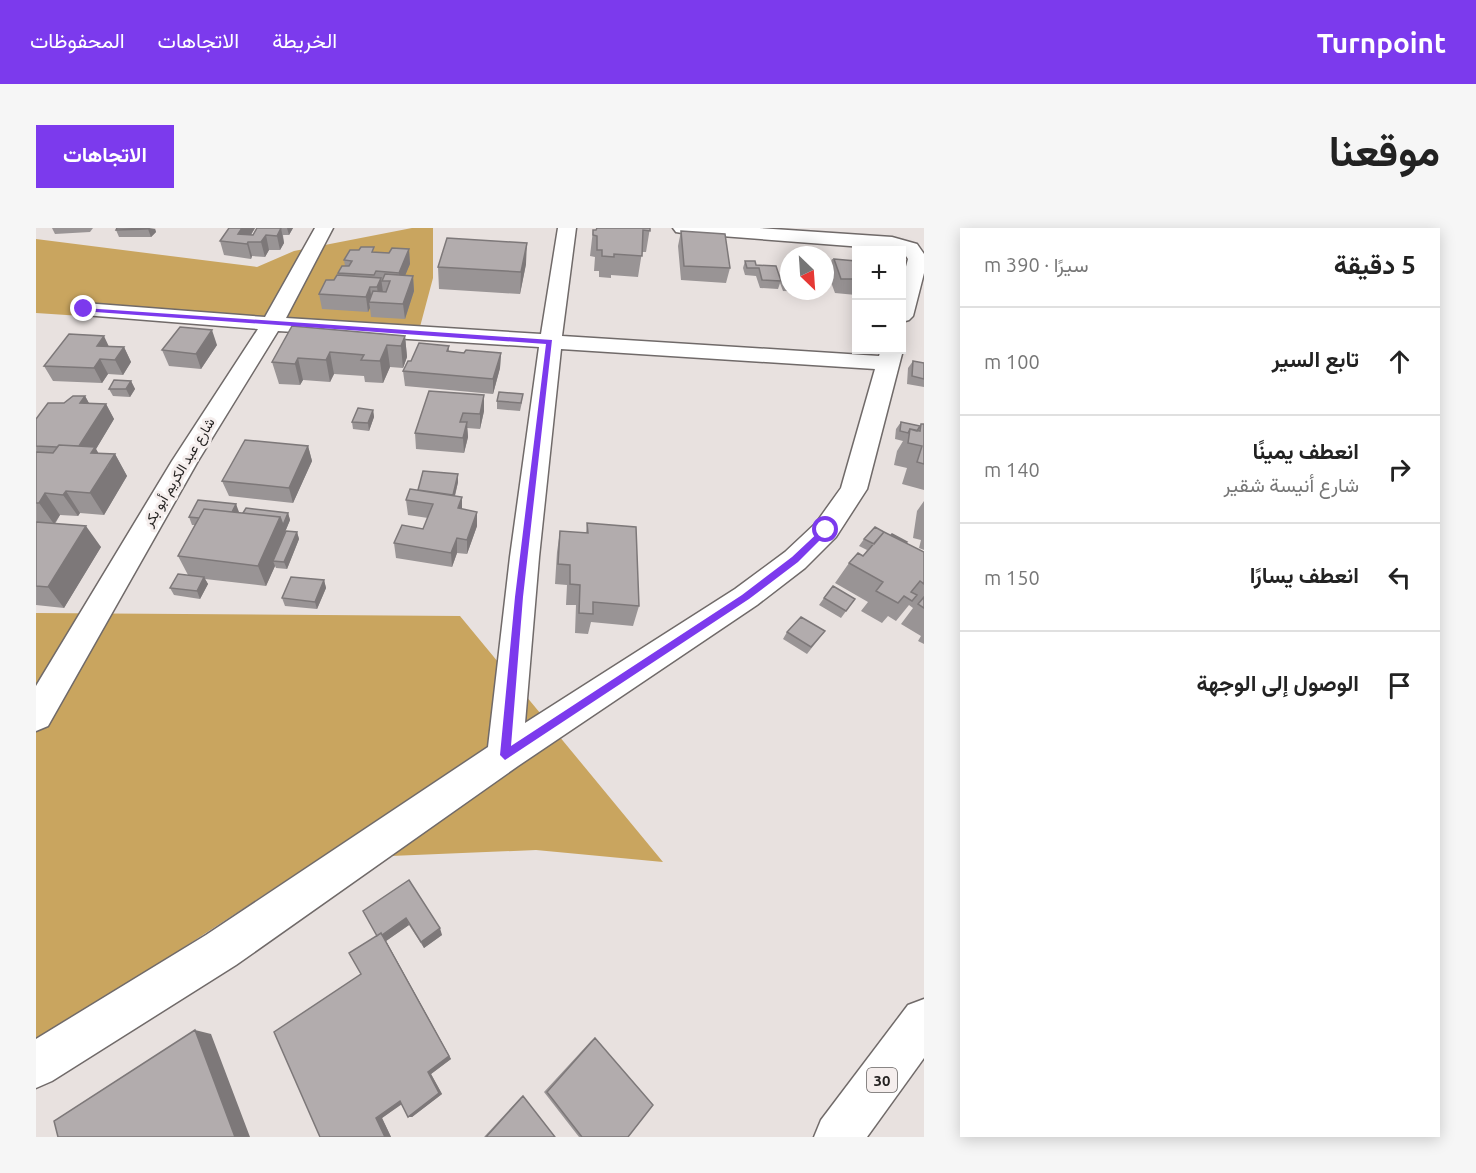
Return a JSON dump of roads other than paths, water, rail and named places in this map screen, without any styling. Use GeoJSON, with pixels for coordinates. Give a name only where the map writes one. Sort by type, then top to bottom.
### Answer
{"type":"FeatureCollection","features":[{"type":"Feature","properties":{"kind":"street","name":"شارع عبد الكريم أبو بكر"},"geometry":{"type":"LineString","coordinates":[[36,716],[185,460],[272,324],[324,228]]}},
{"type":"Feature","properties":{"kind":"street"},"geometry":{"type":"LineString","coordinates":[[505,755],[519,597],[550,342],[567,228]]}},
{"type":"Feature","properties":{"kind":"street"},"geometry":{"type":"LineString","coordinates":[[682,228],[902,245],[910,248],[918,259],[906,302]]}},
{"type":"Feature","properties":{"kind":"street"},"geometry":{"type":"LineString","coordinates":[[36,1065],[221,950],[505,755],[746,597],[795,560],[826,530],[854,489],[890,356],[550,342],[84,309]]}},
{"type":"Feature","properties":{"kind":"street","name":"30"},"geometry":{"type":"LineString","coordinates":[[838,1137],[924,1021]]}}]}
